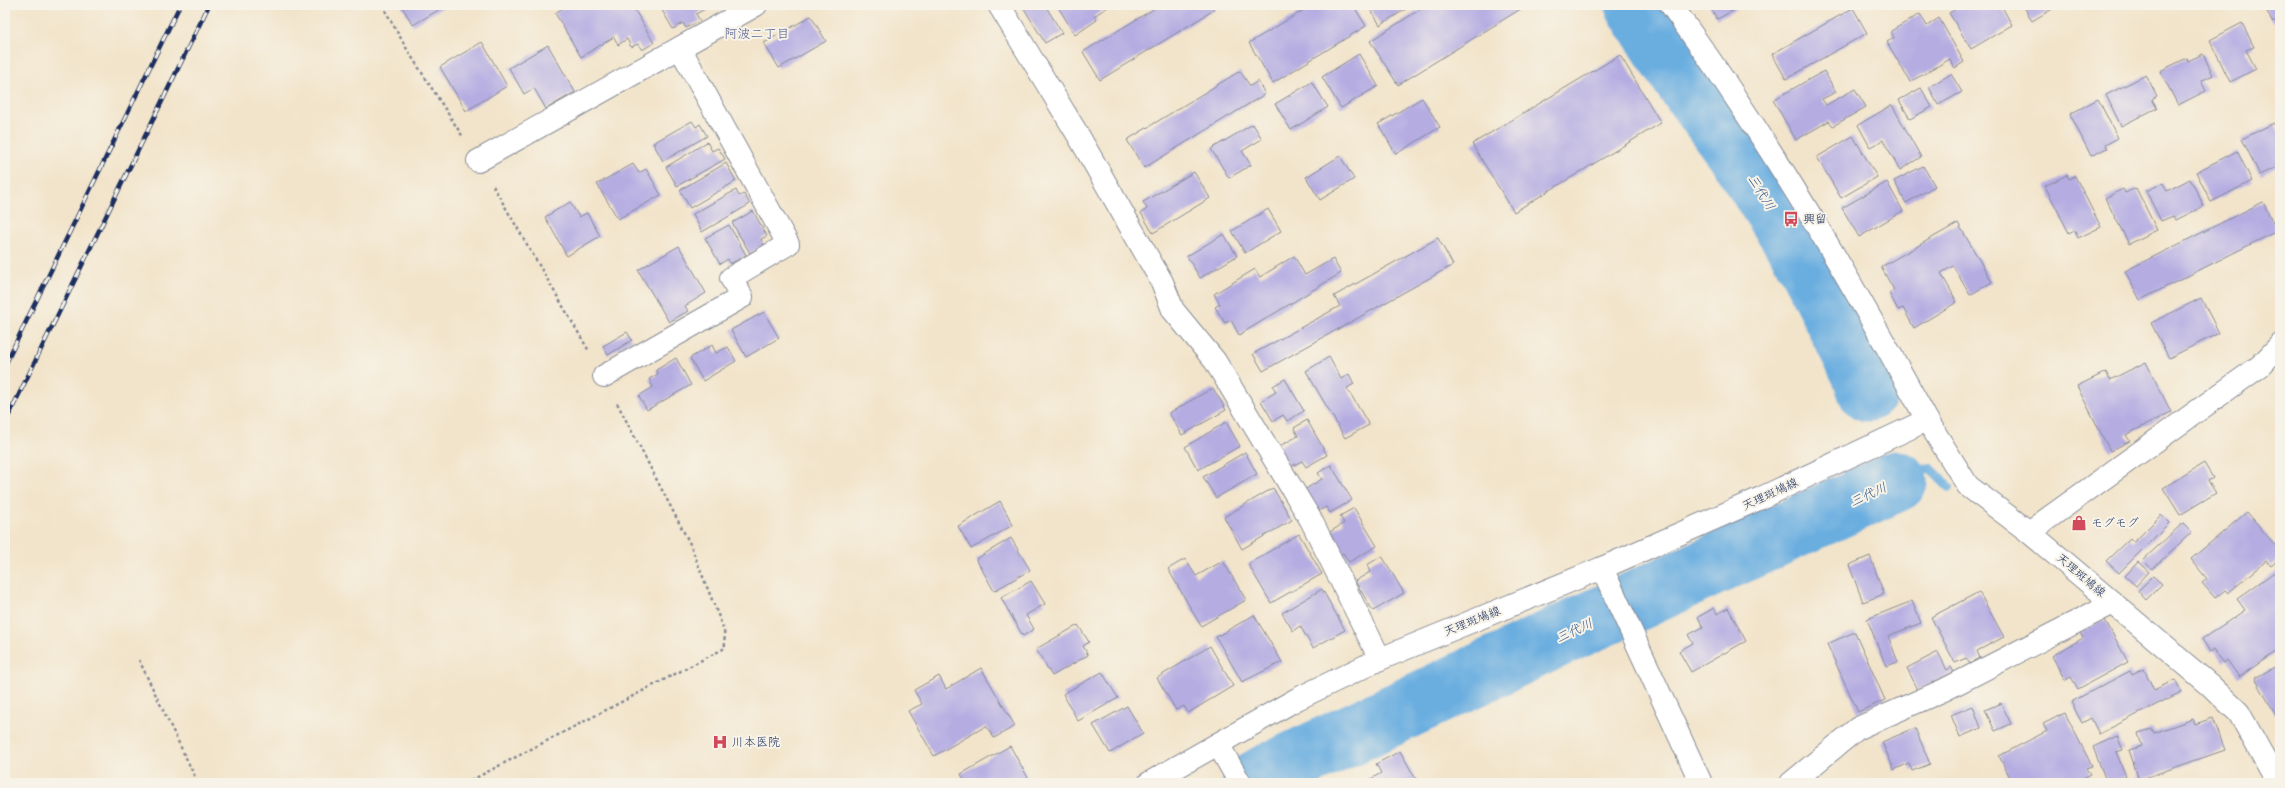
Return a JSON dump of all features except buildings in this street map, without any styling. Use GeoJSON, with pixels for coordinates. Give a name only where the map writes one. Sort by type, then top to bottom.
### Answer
{"type":"FeatureCollection","features":[{"type":"Feature","properties":{"kind":"street"},"geometry":{"type":"LineString","coordinates":[[478,161],[756,5]]}},
{"type":"Feature","properties":{"kind":"street"},"geometry":{"type":"LineString","coordinates":[[999,5],[1078,135],[1162,282],[1173,310],[1215,361],[1311,520],[1380,659]]}},
{"type":"Feature","properties":{"kind":"street"},"geometry":{"type":"LineString","coordinates":[[1671,5],[1736,97],[1863,305],[1927,420]]}},
{"type":"Feature","properties":{"kind":"street"},"geometry":{"type":"LineString","coordinates":[[604,376],[742,297],[731,278],[788,244],[680,48]]}},
{"type":"Feature","properties":{"kind":"street"},"geometry":{"type":"LineString","coordinates":[[2029,532],[2260,366],[2280,345]]}},
{"type":"Feature","properties":{"kind":"street","name":"天理斑鳩線"},"geometry":{"type":"LineString","coordinates":[[1149,783],[1297,699],[1380,659],[1602,568],[1761,498],[1927,420],[1968,486],[2029,532],[2210,685],[2239,713],[2278,783]]}},
{"type":"Feature","properties":{"kind":"street"},"geometry":{"type":"LineString","coordinates":[[1602,568],[1615,601],[1701,783]]}},
{"type":"Feature","properties":{"kind":"street"},"geometry":{"type":"LineString","coordinates":[[1791,783],[1858,728],[1944,690],[2113,603]]}},
{"type":"Feature","properties":{"kind":"street"},"geometry":{"type":"LineString","coordinates":[[1218,744],[1237,778]]}},
{"type":"Feature","properties":{"kind":"path"},"geometry":{"type":"LineString","coordinates":[[382,5],[408,51],[478,161],[604,376],[690,544],[724,630],[725,648],[466,783]]}},
{"type":"Feature","properties":{"kind":"path"},"geometry":{"type":"LineString","coordinates":[[139,660],[198,783]]}},
{"type":"Feature","properties":{"kind":"waterway","name":"三代川"},"geometry":{"type":"LineString","coordinates":[[1635,5],[1683,79],[1738,154],[1801,252],[1861,371],[1868,391]]}},
{"type":"Feature","properties":{"kind":"waterway"},"geometry":{"type":"LineString","coordinates":[[1897,481],[1930,468],[1949,487]]}},
{"type":"Feature","properties":{"kind":"waterway","name":"三代川"},"geometry":{"type":"LineString","coordinates":[[1253,783],[1268,774],[1549,641],[1897,481]]}},
{"type":"Feature","properties":{"kind":"railway"},"geometry":{"type":"LineString","coordinates":[[5,365],[180,5]]}},
{"type":"Feature","properties":{"kind":"railway"},"geometry":{"type":"LineString","coordinates":[[5,423],[209,5]]}},
{"type":"Feature","properties":{"kind":"place","name":"興留"},"geometry":{"type":"Point","coordinates":[1791,219]}},
{"type":"Feature","properties":{"kind":"place","name":"モグモグ"},"geometry":{"type":"Point","coordinates":[2079,523]}},
{"type":"Feature","properties":{"kind":"place","name":"川本医院"},"geometry":{"type":"Point","coordinates":[720,742]}},
{"type":"Feature","properties":{"kind":"district","name":"阿波二丁目"},"geometry":{"type":"Point","coordinates":[757,33]}}]}
